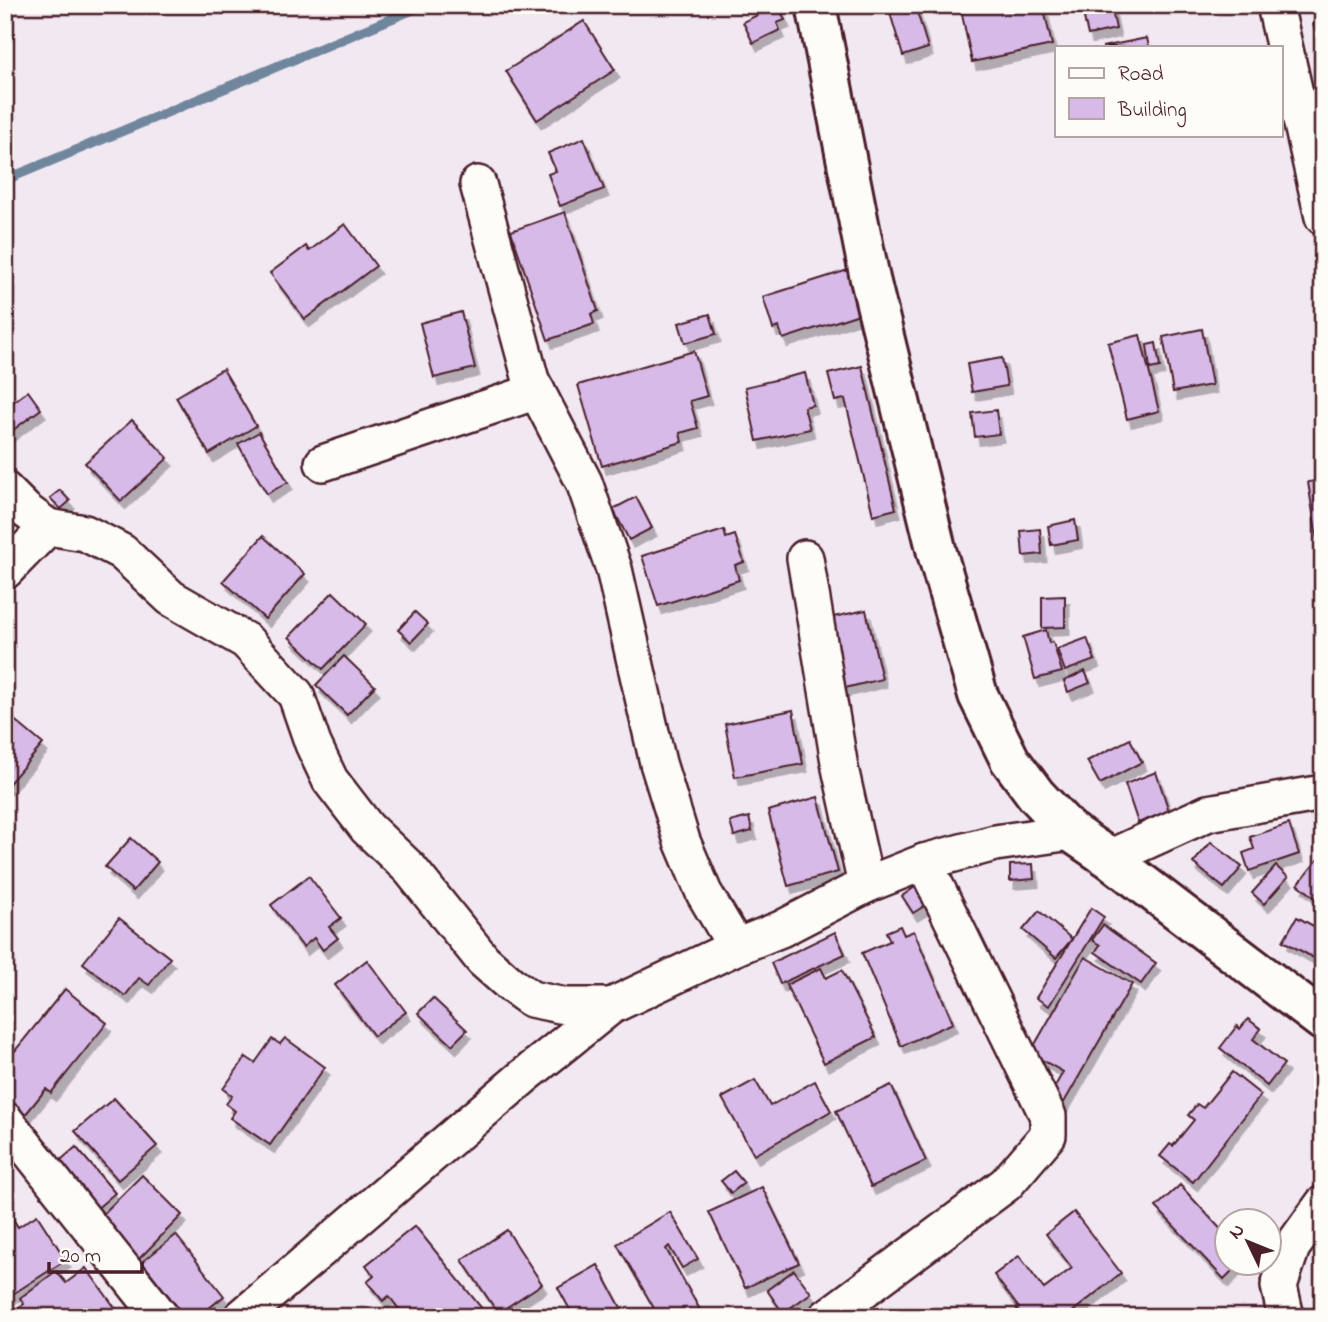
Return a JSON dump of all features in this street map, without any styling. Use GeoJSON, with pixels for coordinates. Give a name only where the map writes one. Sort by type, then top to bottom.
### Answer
{"type":"FeatureCollection","features":[{"type":"Feature","properties":{"kind":"main road"},"geometry":{"type":"LineString","coordinates":[[816,5],[870,279],[937,552],[978,695],[1010,760],[1036,794],[1071,832],[1323,1021]]}},
{"type":"Feature","properties":{"kind":"street"},"geometry":{"type":"LineString","coordinates":[[1275,5],[1323,217]]}},
{"type":"Feature","properties":{"kind":"street"},"geometry":{"type":"LineString","coordinates":[[478,184],[531,380],[584,482],[614,569],[658,763],[682,841],[704,893],[736,947]]}},
{"type":"Feature","properties":{"kind":"street"},"geometry":{"type":"LineString","coordinates":[[323,463],[537,391]]}},
{"type":"Feature","properties":{"kind":"street"},"geometry":{"type":"LineString","coordinates":[[5,490],[24,510],[48,527],[85,533],[122,552],[171,598],[246,641],[296,695],[313,744],[330,780],[367,828],[410,869],[472,948],[510,984],[531,999],[565,1006],[611,1006]]}},
{"type":"Feature","properties":{"kind":"street"},"geometry":{"type":"LineString","coordinates":[[5,570],[48,527]]}},
{"type":"Feature","properties":{"kind":"street"},"geometry":{"type":"LineString","coordinates":[[805,558],[840,768],[866,885]]}},
{"type":"Feature","properties":{"kind":"street"},"geometry":{"type":"LineString","coordinates":[[1109,858],[1208,813],[1323,793]]}},
{"type":"Feature","properties":{"kind":"street"},"geometry":{"type":"LineString","coordinates":[[242,1317],[523,1077],[611,1006],[736,947],[781,929],[866,885],[924,862],[995,843],[1071,832]]}},
{"type":"Feature","properties":{"kind":"street"},"geometry":{"type":"LineString","coordinates":[[827,1317],[1006,1184],[1048,1135],[1048,1116],[924,862]]}},
{"type":"Feature","properties":{"kind":"street"},"geometry":{"type":"LineString","coordinates":[[5,1120],[161,1317]]}},
{"type":"Feature","properties":{"kind":"street"},"geometry":{"type":"LineString","coordinates":[[1286,1317],[1279,1286],[1292,1247],[1323,1204]]}},
{"type":"Feature","properties":{"kind":"building"},"geometry":{"type":"Polygon","coordinates":[[[778,5],[785,20],[777,23],[780,30],[753,43],[743,22],[778,5]]]}},
{"type":"Feature","properties":{"kind":"building"},"geometry":{"type":"Polygon","coordinates":[[[915,5],[928,48],[903,56],[890,13],[915,5]]]}},
{"type":"Feature","properties":{"kind":"building"},"geometry":{"type":"Polygon","coordinates":[[[960,5],[1043,5],[1052,45],[972,62],[960,5]]]}},
{"type":"Feature","properties":{"kind":"building"},"geometry":{"type":"Polygon","coordinates":[[[1081,5],[1111,5],[1116,29],[1088,35],[1081,5]]]}},
{"type":"Feature","properties":{"kind":"building"},"geometry":{"type":"Polygon","coordinates":[[[584,21],[615,70],[537,120],[506,71],[584,21]]]}},
{"type":"Feature","properties":{"kind":"building"},"geometry":{"type":"Polygon","coordinates":[[[1323,21],[1323,61],[1313,24],[1323,21]]]}},
{"type":"Feature","properties":{"kind":"building"},"geometry":{"type":"Polygon","coordinates":[[[1147,38],[1149,46],[1107,46],[1147,38]]]}},
{"type":"Feature","properties":{"kind":"building"},"geometry":{"type":"Polygon","coordinates":[[[584,138],[604,189],[560,206],[548,174],[556,171],[548,153],[584,138]]]}},
{"type":"Feature","properties":{"kind":"building"},"geometry":{"type":"Polygon","coordinates":[[[565,212],[598,311],[591,314],[594,324],[548,340],[511,231],[565,212]]]}},
{"type":"Feature","properties":{"kind":"building"},"geometry":{"type":"Polygon","coordinates":[[[345,224],[376,266],[305,319],[270,273],[306,246],[309,251],[345,224]]]}},
{"type":"Feature","properties":{"kind":"building"},"geometry":{"type":"Polygon","coordinates":[[[848,270],[862,313],[783,339],[779,327],[773,329],[763,297],[848,270]]]}},
{"type":"Feature","properties":{"kind":"building"},"geometry":{"type":"Polygon","coordinates":[[[461,312],[475,368],[434,378],[420,323],[461,312]]]}},
{"type":"Feature","properties":{"kind":"building"},"geometry":{"type":"Polygon","coordinates":[[[710,314],[716,334],[685,343],[679,323],[710,314]]]}},
{"type":"Feature","properties":{"kind":"building"},"geometry":{"type":"Polygon","coordinates":[[[1202,329],[1212,385],[1173,392],[1163,337],[1202,329]]]}},
{"type":"Feature","properties":{"kind":"building"},"geometry":{"type":"Polygon","coordinates":[[[1140,335],[1159,411],[1127,419],[1108,343],[1140,335]]]}},
{"type":"Feature","properties":{"kind":"building"},"geometry":{"type":"Polygon","coordinates":[[[1156,343],[1160,367],[1150,369],[1147,345],[1156,343]]]}},
{"type":"Feature","properties":{"kind":"building"},"geometry":{"type":"Polygon","coordinates":[[[694,351],[707,396],[690,401],[698,428],[680,433],[682,442],[602,466],[578,385],[694,351]]]}},
{"type":"Feature","properties":{"kind":"building"},"geometry":{"type":"Polygon","coordinates":[[[1002,358],[1007,386],[972,392],[967,364],[1002,358]]]}},
{"type":"Feature","properties":{"kind":"building"},"geometry":{"type":"Polygon","coordinates":[[[862,366],[896,509],[873,515],[845,399],[835,401],[828,374],[862,366]]]}},
{"type":"Feature","properties":{"kind":"building"},"geometry":{"type":"Polygon","coordinates":[[[223,369],[256,426],[209,454],[176,397],[223,369]]]}},
{"type":"Feature","properties":{"kind":"building"},"geometry":{"type":"Polygon","coordinates":[[[805,373],[813,405],[804,407],[810,429],[757,441],[745,387],[805,373]]]}},
{"type":"Feature","properties":{"kind":"building"},"geometry":{"type":"Polygon","coordinates":[[[28,391],[41,409],[5,436],[5,408],[28,391]]]}},
{"type":"Feature","properties":{"kind":"building"},"geometry":{"type":"Polygon","coordinates":[[[996,410],[999,434],[975,437],[972,413],[996,410]]]}},
{"type":"Feature","properties":{"kind":"building"},"geometry":{"type":"Polygon","coordinates":[[[132,420],[168,458],[121,501],[85,463],[132,420]]]}},
{"type":"Feature","properties":{"kind":"building"},"geometry":{"type":"Polygon","coordinates":[[[259,432],[288,482],[267,494],[238,444],[259,432]]]}},
{"type":"Feature","properties":{"kind":"building"},"geometry":{"type":"Polygon","coordinates":[[[1323,480],[1323,544],[1318,545],[1308,482],[1323,480]]]}},
{"type":"Feature","properties":{"kind":"building"},"geometry":{"type":"Polygon","coordinates":[[[60,490],[70,501],[61,509],[50,498],[60,490]]]}},
{"type":"Feature","properties":{"kind":"building"},"geometry":{"type":"Polygon","coordinates":[[[636,497],[652,528],[629,540],[613,509],[636,497]]]}},
{"type":"Feature","properties":{"kind":"building"},"geometry":{"type":"Polygon","coordinates":[[[1075,520],[1078,540],[1051,545],[1048,526],[1075,520]]]}},
{"type":"Feature","properties":{"kind":"building"},"geometry":{"type":"Polygon","coordinates":[[[1040,529],[1042,554],[1023,556],[1021,531],[1040,529]]]}},
{"type":"Feature","properties":{"kind":"building"},"geometry":{"type":"Polygon","coordinates":[[[724,530],[726,538],[735,535],[744,562],[735,565],[739,580],[658,606],[642,556],[724,530]]]}},
{"type":"Feature","properties":{"kind":"building"},"geometry":{"type":"Polygon","coordinates":[[[263,536],[305,574],[265,619],[223,581],[263,536]]]}},
{"type":"Feature","properties":{"kind":"building"},"geometry":{"type":"Polygon","coordinates":[[[333,592],[366,624],[323,669],[289,637],[333,592]]]}},
{"type":"Feature","properties":{"kind":"building"},"geometry":{"type":"Polygon","coordinates":[[[1065,596],[1065,627],[1042,628],[1042,597],[1065,596]]]}},
{"type":"Feature","properties":{"kind":"building"},"geometry":{"type":"Polygon","coordinates":[[[866,610],[882,679],[841,689],[824,619],[866,610]]]}},
{"type":"Feature","properties":{"kind":"building"},"geometry":{"type":"Polygon","coordinates":[[[415,612],[428,624],[411,642],[398,630],[415,612]]]}},
{"type":"Feature","properties":{"kind":"building"},"geometry":{"type":"Polygon","coordinates":[[[1046,630],[1049,643],[1053,642],[1062,672],[1035,679],[1023,637],[1046,630]]]}},
{"type":"Feature","properties":{"kind":"building"},"geometry":{"type":"Polygon","coordinates":[[[1087,638],[1095,660],[1065,671],[1057,649],[1087,638]]]}},
{"type":"Feature","properties":{"kind":"building"},"geometry":{"type":"Polygon","coordinates":[[[344,656],[375,686],[347,715],[316,685],[344,656]]]}},
{"type":"Feature","properties":{"kind":"building"},"geometry":{"type":"Polygon","coordinates":[[[1085,671],[1090,683],[1068,692],[1064,681],[1085,671]]]}},
{"type":"Feature","properties":{"kind":"building"},"geometry":{"type":"Polygon","coordinates":[[[793,710],[803,764],[735,777],[725,724],[793,710]]]}},
{"type":"Feature","properties":{"kind":"building"},"geometry":{"type":"Polygon","coordinates":[[[5,712],[43,744],[5,788],[5,712]]]}},
{"type":"Feature","properties":{"kind":"building"},"geometry":{"type":"Polygon","coordinates":[[[1130,739],[1142,762],[1100,784],[1087,761],[1130,739]]]}},
{"type":"Feature","properties":{"kind":"building"},"geometry":{"type":"Polygon","coordinates":[[[1156,772],[1169,811],[1138,823],[1125,784],[1156,772]]]}},
{"type":"Feature","properties":{"kind":"building"},"geometry":{"type":"Polygon","coordinates":[[[818,797],[838,872],[788,886],[768,811],[818,797]]]}},
{"type":"Feature","properties":{"kind":"building"},"geometry":{"type":"Polygon","coordinates":[[[749,817],[752,831],[734,836],[730,822],[749,817]]]}},
{"type":"Feature","properties":{"kind":"building"},"geometry":{"type":"Polygon","coordinates":[[[1289,824],[1299,854],[1249,871],[1243,853],[1254,849],[1250,837],[1289,824]]]}},
{"type":"Feature","properties":{"kind":"building"},"geometry":{"type":"Polygon","coordinates":[[[131,838],[158,862],[133,891],[105,867],[131,838]]]}},
{"type":"Feature","properties":{"kind":"building"},"geometry":{"type":"Polygon","coordinates":[[[1211,842],[1242,867],[1224,888],[1193,863],[1211,842]]]}},
{"type":"Feature","properties":{"kind":"building"},"geometry":{"type":"Polygon","coordinates":[[[1323,853],[1323,904],[1298,884],[1323,853]]]}},
{"type":"Feature","properties":{"kind":"building"},"geometry":{"type":"Polygon","coordinates":[[[1033,864],[1034,879],[1010,881],[1010,865],[1033,864]]]}},
{"type":"Feature","properties":{"kind":"building"},"geometry":{"type":"Polygon","coordinates":[[[1276,866],[1288,877],[1264,904],[1252,893],[1276,866]]]}},
{"type":"Feature","properties":{"kind":"building"},"geometry":{"type":"Polygon","coordinates":[[[309,876],[341,918],[329,927],[338,938],[323,950],[314,938],[303,947],[271,905],[309,876]]]}},
{"type":"Feature","properties":{"kind":"building"},"geometry":{"type":"Polygon","coordinates":[[[915,887],[926,905],[913,913],[902,896],[915,887]]]}},
{"type":"Feature","properties":{"kind":"building"},"geometry":{"type":"Polygon","coordinates":[[[1091,908],[1104,917],[1049,1006],[1036,998],[1091,908]]]}},
{"type":"Feature","properties":{"kind":"building"},"geometry":{"type":"Polygon","coordinates":[[[1039,911],[1072,939],[1056,958],[1023,930],[1039,911]]]}},
{"type":"Feature","properties":{"kind":"building"},"geometry":{"type":"Polygon","coordinates":[[[1297,917],[1323,931],[1323,963],[1283,941],[1297,917]]]}},
{"type":"Feature","properties":{"kind":"building"},"geometry":{"type":"Polygon","coordinates":[[[119,918],[170,958],[149,985],[139,978],[125,996],[83,963],[119,918]]]}},
{"type":"Feature","properties":{"kind":"building"},"geometry":{"type":"Polygon","coordinates":[[[1103,925],[1156,963],[1141,984],[1095,952],[1100,945],[1092,940],[1103,925]]]}},
{"type":"Feature","properties":{"kind":"building"},"geometry":{"type":"Polygon","coordinates":[[[900,926],[904,935],[914,931],[953,1023],[901,1046],[862,953],[890,941],[886,932],[900,926]]]}},
{"type":"Feature","properties":{"kind":"building"},"geometry":{"type":"Polygon","coordinates":[[[835,932],[845,954],[780,984],[771,963],[835,932]]]}},
{"type":"Feature","properties":{"kind":"building"},"geometry":{"type":"Polygon","coordinates":[[[1085,957],[1132,984],[1062,1106],[1048,1099],[1063,1072],[1030,1053],[1085,957]]]}},
{"type":"Feature","properties":{"kind":"building"},"geometry":{"type":"Polygon","coordinates":[[[367,960],[406,1012],[374,1036],[335,985],[367,960]]]}},
{"type":"Feature","properties":{"kind":"building"},"geometry":{"type":"Polygon","coordinates":[[[821,968],[826,978],[842,970],[876,1037],[824,1063],[786,985],[821,968]]]}},
{"type":"Feature","properties":{"kind":"building"},"geometry":{"type":"Polygon","coordinates":[[[65,989],[107,1023],[51,1093],[46,1089],[25,1115],[5,1100],[5,1063],[65,989]]]}},
{"type":"Feature","properties":{"kind":"building"},"geometry":{"type":"Polygon","coordinates":[[[433,998],[467,1030],[452,1045],[418,1013],[433,998]]]}},
{"type":"Feature","properties":{"kind":"building"},"geometry":{"type":"Polygon","coordinates":[[[1248,1019],[1261,1029],[1253,1039],[1284,1064],[1267,1086],[1220,1048],[1237,1026],[1240,1029],[1248,1019]]]}},
{"type":"Feature","properties":{"kind":"building"},"geometry":{"type":"Polygon","coordinates":[[[285,1038],[325,1067],[270,1145],[230,1118],[235,1111],[226,1104],[232,1096],[223,1089],[246,1057],[255,1063],[272,1039],[280,1044],[285,1038]]]}},
{"type":"Feature","properties":{"kind":"building"},"geometry":{"type":"Polygon","coordinates":[[[1232,1072],[1261,1095],[1193,1182],[1160,1156],[1170,1144],[1173,1146],[1194,1120],[1188,1115],[1197,1104],[1203,1108],[1232,1072]]]}},
{"type":"Feature","properties":{"kind":"building"},"geometry":{"type":"Polygon","coordinates":[[[755,1080],[770,1106],[815,1081],[831,1111],[754,1155],[722,1098],[755,1080]]]}},
{"type":"Feature","properties":{"kind":"building"},"geometry":{"type":"Polygon","coordinates":[[[891,1085],[926,1161],[871,1187],[836,1111],[891,1085]]]}},
{"type":"Feature","properties":{"kind":"building"},"geometry":{"type":"Polygon","coordinates":[[[114,1098],[157,1146],[118,1180],[75,1131],[114,1098]]]}},
{"type":"Feature","properties":{"kind":"building"},"geometry":{"type":"Polygon","coordinates":[[[76,1147],[115,1193],[87,1217],[48,1171],[76,1147]]]}},
{"type":"Feature","properties":{"kind":"building"},"geometry":{"type":"Polygon","coordinates":[[[734,1171],[744,1183],[731,1193],[721,1181],[734,1171]]]}},
{"type":"Feature","properties":{"kind":"building"},"geometry":{"type":"Polygon","coordinates":[[[142,1175],[182,1215],[139,1259],[98,1219],[142,1175]]]}},
{"type":"Feature","properties":{"kind":"building"},"geometry":{"type":"Polygon","coordinates":[[[1180,1185],[1212,1220],[1212,1266],[1156,1207],[1180,1185]]]}},
{"type":"Feature","properties":{"kind":"building"},"geometry":{"type":"Polygon","coordinates":[[[762,1187],[799,1263],[745,1288],[709,1212],[762,1187]]]}},
{"type":"Feature","properties":{"kind":"building"},"geometry":{"type":"Polygon","coordinates":[[[670,1212],[698,1259],[682,1268],[669,1246],[666,1249],[704,1317],[659,1317],[617,1244],[670,1212]]]}},
{"type":"Feature","properties":{"kind":"building"},"geometry":{"type":"Polygon","coordinates":[[[1074,1212],[1121,1273],[1066,1317],[1009,1317],[1019,1308],[994,1275],[1019,1256],[1044,1289],[1072,1268],[1046,1234],[1074,1212]]]}},
{"type":"Feature","properties":{"kind":"building"},"geometry":{"type":"Polygon","coordinates":[[[37,1215],[66,1260],[5,1299],[5,1220],[11,1216],[18,1227],[37,1215]]]}},
{"type":"Feature","properties":{"kind":"building"},"geometry":{"type":"Polygon","coordinates":[[[415,1226],[488,1317],[405,1317],[389,1296],[383,1301],[367,1282],[374,1276],[366,1265],[415,1226]]]}},
{"type":"Feature","properties":{"kind":"building"},"geometry":{"type":"Polygon","coordinates":[[[507,1230],[542,1284],[498,1313],[462,1260],[507,1230]]]}},
{"type":"Feature","properties":{"kind":"building"},"geometry":{"type":"Polygon","coordinates":[[[176,1235],[224,1296],[198,1317],[185,1317],[142,1262],[176,1235]]]}},
{"type":"Feature","properties":{"kind":"building"},"geometry":{"type":"Polygon","coordinates":[[[598,1265],[626,1317],[574,1317],[558,1288],[598,1265]]]}},
{"type":"Feature","properties":{"kind":"building"},"geometry":{"type":"Polygon","coordinates":[[[86,1268],[116,1309],[106,1317],[7,1317],[24,1304],[20,1298],[56,1271],[66,1283],[86,1268]]]}},
{"type":"Feature","properties":{"kind":"building"},"geometry":{"type":"Polygon","coordinates":[[[794,1270],[811,1293],[783,1313],[767,1290],[794,1270]]]}},
{"type":"Feature","properties":{"kind":"waterway"},"geometry":{"type":"LineString","coordinates":[[5,180],[424,5]]}}]}
